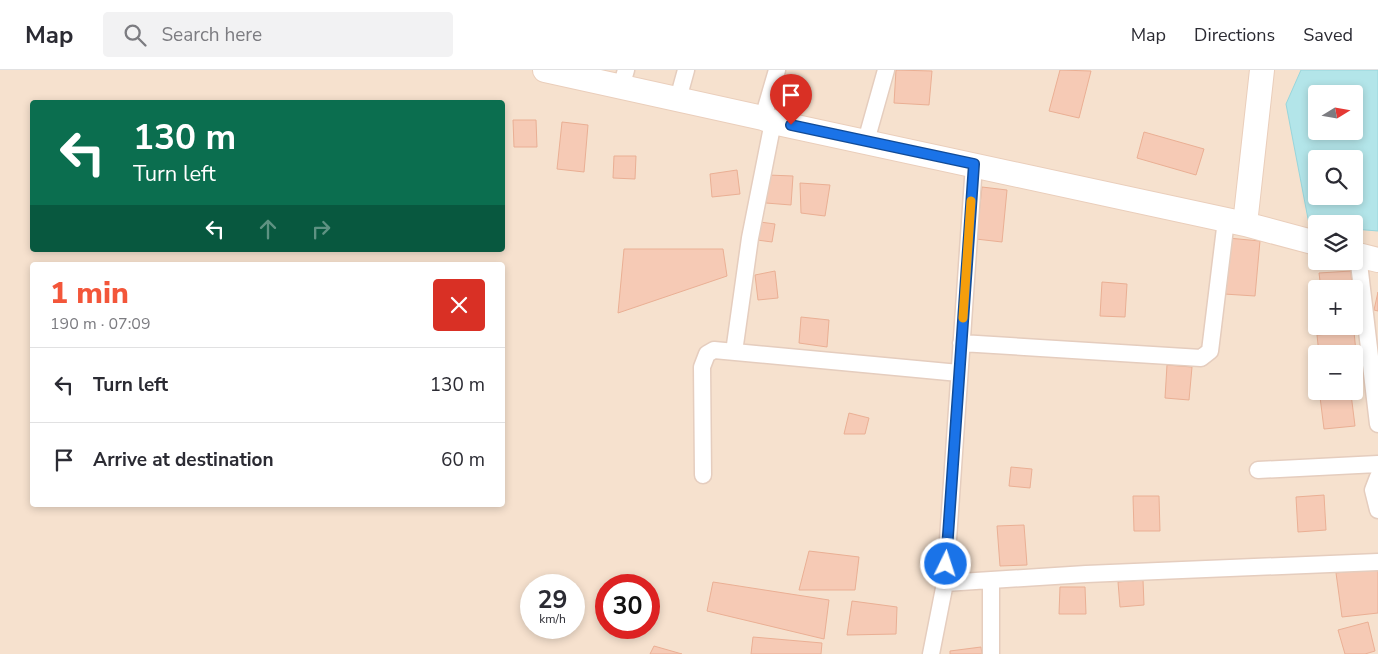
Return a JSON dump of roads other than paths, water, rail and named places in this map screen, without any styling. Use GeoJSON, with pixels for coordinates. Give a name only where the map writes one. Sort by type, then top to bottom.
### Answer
{"type":"FeatureCollection","features":[{"type":"Feature","properties":{"kind":"main road"},"geometry":{"type":"LineString","coordinates":[[1235,222],[1262,70]]}},
{"type":"Feature","properties":{"kind":"main road"},"geometry":{"type":"LineString","coordinates":[[560,72],[624,78],[678,99],[1235,222],[1308,242]]}},
{"type":"Feature","properties":{"kind":"street"},"geometry":{"type":"LineString","coordinates":[[678,99],[686,70]]}},
{"type":"Feature","properties":{"kind":"street"},"geometry":{"type":"LineString","coordinates":[[734,352],[777,70]]}},
{"type":"Feature","properties":{"kind":"street"},"geometry":{"type":"LineString","coordinates":[[866,141],[886,70]]}},
{"type":"Feature","properties":{"kind":"street"},"geometry":{"type":"LineString","coordinates":[[931,654],[944,583],[974,164]]}},
{"type":"Feature","properties":{"kind":"street"},"geometry":{"type":"LineString","coordinates":[[961,343],[1201,358],[1210,350],[1235,222]]}},
{"type":"Feature","properties":{"kind":"street"},"geometry":{"type":"LineString","coordinates":[[1363,256],[1378,424]]}},
{"type":"Feature","properties":{"kind":"street"},"geometry":{"type":"LineString","coordinates":[[703,475],[702,367],[706,354],[714,350],[959,373]]}},
{"type":"Feature","properties":{"kind":"street"},"geometry":{"type":"LineString","coordinates":[[1258,470],[1378,464]]}},
{"type":"Feature","properties":{"kind":"street"},"geometry":{"type":"LineString","coordinates":[[1378,477],[1373,490],[1378,510]]}},
{"type":"Feature","properties":{"kind":"street"},"geometry":{"type":"LineString","coordinates":[[944,583],[1378,562]]}},
{"type":"Feature","properties":{"kind":"street"},"geometry":{"type":"LineString","coordinates":[[990,654],[991,580]]}},
{"type":"Feature","properties":{"kind":"water"},"geometry":{"type":"Polygon","coordinates":[[[1301,70],[1378,70],[1378,231],[1363,230],[1363,215],[1308,215],[1308,219],[1286,104],[1301,70]]]}}]}
